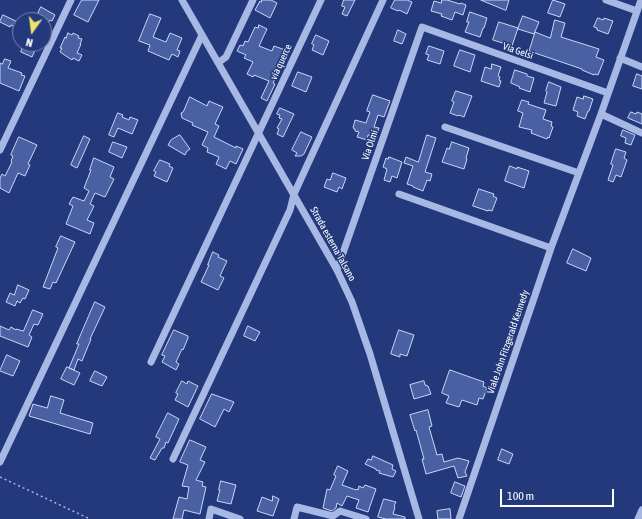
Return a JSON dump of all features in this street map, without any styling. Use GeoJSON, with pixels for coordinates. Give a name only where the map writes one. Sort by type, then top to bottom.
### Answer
{"type":"FeatureCollection","features":[{"type":"Feature","properties":{"kind":"street"},"geometry":{"type":"LineString","coordinates":[[0,150],[71,0]]}},
{"type":"Feature","properties":{"kind":"street","name":"Strada esterna Talsano"},"geometry":{"type":"LineString","coordinates":[[182,0],[337,270],[352,302],[370,354],[419,519]]}},
{"type":"Feature","properties":{"kind":"street"},"geometry":{"type":"LineString","coordinates":[[218,63],[226,57],[253,0]]}},
{"type":"Feature","properties":{"kind":"street","name":"via querce"},"geometry":{"type":"LineString","coordinates":[[151,362],[321,0]]}},
{"type":"Feature","properties":{"kind":"street"},"geometry":{"type":"LineString","coordinates":[[173,459],[290,210],[294,194],[383,0]]}},
{"type":"Feature","properties":{"kind":"street"},"geometry":{"type":"LineString","coordinates":[[606,0],[637,11]]}},
{"type":"Feature","properties":{"kind":"street","name":"Viale John Fitzgerald Kennedy"},"geometry":{"type":"LineString","coordinates":[[459,519],[551,248],[641,1]]}},
{"type":"Feature","properties":{"kind":"street","name":"Via Gelsi"},"geometry":{"type":"LineString","coordinates":[[422,27],[608,93]]}},
{"type":"Feature","properties":{"kind":"street","name":"Via Olmi"},"geometry":{"type":"LineString","coordinates":[[337,270],[422,27]]}},
{"type":"Feature","properties":{"kind":"street"},"geometry":{"type":"LineString","coordinates":[[0,462],[202,35]]}},
{"type":"Feature","properties":{"kind":"street"},"geometry":{"type":"LineString","coordinates":[[620,58],[642,67]]}},
{"type":"Feature","properties":{"kind":"street"},"geometry":{"type":"LineString","coordinates":[[601,114],[642,133]]}},
{"type":"Feature","properties":{"kind":"street"},"geometry":{"type":"LineString","coordinates":[[445,127],[579,173]]}},
{"type":"Feature","properties":{"kind":"street"},"geometry":{"type":"LineString","coordinates":[[399,194],[551,248]]}},
{"type":"Feature","properties":{"kind":"street"},"geometry":{"type":"LineString","coordinates":[[294,519],[297,507],[333,516],[340,511],[366,519]]}},
{"type":"Feature","properties":{"kind":"street"},"geometry":{"type":"LineString","coordinates":[[209,519],[211,509],[240,519]]}},
{"type":"Feature","properties":{"kind":"street"},"geometry":{"type":"LineString","coordinates":[[638,519],[642,510]]}},
{"type":"Feature","properties":{"kind":"path"},"geometry":{"type":"LineString","coordinates":[[0,477],[90,519]]}},
{"type":"Feature","properties":{"kind":"building"},"geometry":{"type":"Polygon","coordinates":[[[82,0],[99,0],[88,22],[74,15],[82,0]]]}},
{"type":"Feature","properties":{"kind":"building"},"geometry":{"type":"Polygon","coordinates":[[[262,0],[271,0],[277,3],[270,18],[255,10],[262,0]]]}},
{"type":"Feature","properties":{"kind":"building"},"geometry":{"type":"Polygon","coordinates":[[[344,0],[355,0],[347,16],[342,14],[345,7],[342,6],[344,0]]]}},
{"type":"Feature","properties":{"kind":"building"},"geometry":{"type":"Polygon","coordinates":[[[395,0],[407,0],[412,2],[407,14],[391,8],[395,0]]]}},
{"type":"Feature","properties":{"kind":"building"},"geometry":{"type":"Polygon","coordinates":[[[442,0],[466,5],[463,15],[455,12],[452,20],[441,16],[442,14],[431,11],[434,1],[441,3],[442,0]]]}},
{"type":"Feature","properties":{"kind":"building"},"geometry":{"type":"Polygon","coordinates":[[[481,0],[509,0],[506,10],[481,0]]]}},
{"type":"Feature","properties":{"kind":"building"},"geometry":{"type":"Polygon","coordinates":[[[553,0],[565,4],[560,17],[548,13],[553,0]]]}},
{"type":"Feature","properties":{"kind":"building"},"geometry":{"type":"Polygon","coordinates":[[[41,7],[50,12],[39,12],[41,7]]]}},
{"type":"Feature","properties":{"kind":"building"},"geometry":{"type":"Polygon","coordinates":[[[470,12],[487,18],[480,37],[465,32],[469,22],[467,22],[470,12]]]}},
{"type":"Feature","properties":{"kind":"building"},"geometry":{"type":"Polygon","coordinates":[[[52,13],[55,15],[52,21],[52,13]]]}},
{"type":"Feature","properties":{"kind":"building"},"geometry":{"type":"Polygon","coordinates":[[[150,14],[161,18],[153,37],[166,42],[170,33],[182,38],[177,50],[180,51],[178,57],[172,54],[169,60],[148,51],[150,45],[139,41],[150,14]]]}},
{"type":"Feature","properties":{"kind":"building"},"geometry":{"type":"Polygon","coordinates":[[[3,15],[12,19],[12,26],[10,27],[0,22],[3,15]]]}},
{"type":"Feature","properties":{"kind":"building"},"geometry":{"type":"Polygon","coordinates":[[[523,16],[539,22],[534,34],[518,29],[523,16]]]}},
{"type":"Feature","properties":{"kind":"building"},"geometry":{"type":"Polygon","coordinates":[[[598,18],[613,21],[608,34],[597,30],[597,28],[594,27],[598,18]]]}},
{"type":"Feature","properties":{"kind":"building"},"geometry":{"type":"Polygon","coordinates":[[[555,20],[565,23],[561,37],[599,49],[596,57],[604,60],[598,75],[594,75],[582,69],[529,51],[535,32],[550,38],[555,20]]]}},
{"type":"Feature","properties":{"kind":"building"},"geometry":{"type":"Polygon","coordinates":[[[499,22],[518,28],[512,46],[493,40],[499,22]]]}},
{"type":"Feature","properties":{"kind":"building"},"geometry":{"type":"Polygon","coordinates":[[[259,25],[267,29],[259,46],[272,51],[274,46],[288,51],[273,83],[275,84],[267,101],[261,98],[269,81],[247,74],[253,62],[244,58],[246,55],[237,51],[240,45],[243,46],[245,41],[248,42],[255,27],[258,28],[259,25]]]}},
{"type":"Feature","properties":{"kind":"building"},"geometry":{"type":"Polygon","coordinates":[[[398,30],[406,34],[402,44],[394,41],[398,30]]]}},
{"type":"Feature","properties":{"kind":"building"},"geometry":{"type":"Polygon","coordinates":[[[68,33],[72,35],[73,33],[79,36],[78,38],[82,39],[77,53],[82,55],[79,61],[73,58],[72,60],[60,52],[62,48],[60,48],[68,33]]]}},
{"type":"Feature","properties":{"kind":"building"},"geometry":{"type":"Polygon","coordinates":[[[316,35],[329,41],[323,55],[312,50],[314,45],[312,44],[316,35]]]}},
{"type":"Feature","properties":{"kind":"building"},"geometry":{"type":"Polygon","coordinates":[[[429,46],[444,51],[440,64],[427,60],[429,55],[426,54],[429,46]]]}},
{"type":"Feature","properties":{"kind":"building"},"geometry":{"type":"Polygon","coordinates":[[[460,50],[475,55],[470,72],[454,66],[460,50]]]}},
{"type":"Feature","properties":{"kind":"building"},"geometry":{"type":"Polygon","coordinates":[[[21,52],[34,52],[32,57],[21,52]]]}},
{"type":"Feature","properties":{"kind":"building"},"geometry":{"type":"Polygon","coordinates":[[[5,59],[11,61],[8,68],[22,73],[21,75],[25,76],[19,91],[0,83],[0,63],[2,64],[5,59]]]}},
{"type":"Feature","properties":{"kind":"building"},"geometry":{"type":"Polygon","coordinates":[[[492,64],[501,67],[498,76],[500,77],[499,80],[501,81],[499,87],[481,81],[485,67],[491,69],[492,64]]]}},
{"type":"Feature","properties":{"kind":"building"},"geometry":{"type":"Polygon","coordinates":[[[515,70],[534,78],[530,92],[511,83],[515,70]]]}},
{"type":"Feature","properties":{"kind":"building"},"geometry":{"type":"Polygon","coordinates":[[[298,72],[312,77],[306,92],[292,86],[298,72]]]}},
{"type":"Feature","properties":{"kind":"building"},"geometry":{"type":"Polygon","coordinates":[[[637,74],[642,76],[642,89],[633,86],[637,74]]]}},
{"type":"Feature","properties":{"kind":"building"},"geometry":{"type":"Polygon","coordinates":[[[549,82],[561,87],[556,106],[544,103],[549,82]]]}},
{"type":"Feature","properties":{"kind":"building"},"geometry":{"type":"Polygon","coordinates":[[[456,91],[472,96],[464,117],[450,113],[454,102],[452,101],[456,91]]]}},
{"type":"Feature","properties":{"kind":"building"},"geometry":{"type":"Polygon","coordinates":[[[373,95],[390,101],[384,117],[378,115],[374,127],[379,128],[377,135],[368,135],[367,140],[357,137],[359,132],[355,131],[353,128],[355,120],[366,123],[370,112],[367,111],[373,95]]]}},
{"type":"Feature","properties":{"kind":"building"},"geometry":{"type":"Polygon","coordinates":[[[584,96],[593,99],[585,119],[577,116],[578,112],[573,110],[577,97],[583,99],[584,96]]]}},
{"type":"Feature","properties":{"kind":"building"},"geometry":{"type":"Polygon","coordinates":[[[190,97],[207,106],[209,101],[223,107],[215,124],[219,126],[214,137],[236,148],[236,146],[243,149],[236,164],[230,161],[226,169],[216,164],[219,157],[207,152],[208,148],[202,145],[208,132],[192,125],[193,123],[182,118],[181,113],[183,112],[190,97]]]}},
{"type":"Feature","properties":{"kind":"building"},"geometry":{"type":"Polygon","coordinates":[[[522,100],[529,102],[528,104],[546,110],[543,119],[552,122],[551,126],[553,127],[549,138],[548,137],[547,139],[531,133],[532,130],[519,127],[523,113],[518,111],[522,100]]]}},
{"type":"Feature","properties":{"kind":"building"},"geometry":{"type":"Polygon","coordinates":[[[280,108],[294,114],[283,137],[277,134],[279,129],[277,128],[282,119],[279,118],[280,115],[277,114],[280,108]]]}},
{"type":"Feature","properties":{"kind":"building"},"geometry":{"type":"Polygon","coordinates":[[[631,112],[642,114],[642,124],[628,118],[631,112]]]}},
{"type":"Feature","properties":{"kind":"building"},"geometry":{"type":"Polygon","coordinates":[[[118,113],[123,115],[122,117],[129,120],[130,117],[138,120],[132,134],[118,128],[114,137],[109,135],[118,113]]]}},
{"type":"Feature","properties":{"kind":"building"},"geometry":{"type":"Polygon","coordinates":[[[623,130],[635,135],[631,145],[625,143],[626,138],[621,136],[623,130]]]}},
{"type":"Feature","properties":{"kind":"building"},"geometry":{"type":"Polygon","coordinates":[[[301,132],[312,137],[304,154],[301,156],[295,156],[297,153],[292,150],[301,132]]]}},
{"type":"Feature","properties":{"kind":"building"},"geometry":{"type":"Polygon","coordinates":[[[180,135],[190,149],[185,155],[168,145],[171,140],[180,135]]]}},
{"type":"Feature","properties":{"kind":"building"},"geometry":{"type":"Polygon","coordinates":[[[427,135],[436,138],[425,172],[432,174],[430,181],[427,180],[423,191],[407,184],[413,166],[404,163],[406,157],[418,162],[427,135]]]}},
{"type":"Feature","properties":{"kind":"building"},"geometry":{"type":"Polygon","coordinates":[[[84,136],[90,139],[77,168],[71,165],[84,136]]]}},
{"type":"Feature","properties":{"kind":"building"},"geometry":{"type":"Polygon","coordinates":[[[19,137],[37,145],[28,164],[30,165],[25,176],[18,173],[9,193],[0,188],[0,178],[2,174],[5,176],[12,162],[13,156],[11,155],[19,137]]]}},
{"type":"Feature","properties":{"kind":"building"},"geometry":{"type":"Polygon","coordinates":[[[113,142],[127,147],[122,158],[109,152],[113,142]]]}},
{"type":"Feature","properties":{"kind":"building"},"geometry":{"type":"Polygon","coordinates":[[[452,142],[469,148],[464,169],[442,162],[447,148],[449,149],[452,142]]]}},
{"type":"Feature","properties":{"kind":"building"},"geometry":{"type":"Polygon","coordinates":[[[616,149],[626,152],[624,158],[627,160],[621,177],[616,175],[613,182],[608,180],[616,149]]]}},
{"type":"Feature","properties":{"kind":"building"},"geometry":{"type":"Polygon","coordinates":[[[389,157],[402,162],[397,178],[392,176],[390,182],[384,180],[387,169],[383,167],[386,158],[388,159],[389,157]]]}},
{"type":"Feature","properties":{"kind":"building"},"geometry":{"type":"Polygon","coordinates":[[[94,158],[114,167],[110,177],[114,179],[105,197],[95,193],[90,204],[94,206],[87,220],[94,223],[90,234],[66,224],[73,206],[69,204],[73,197],[84,201],[89,191],[84,188],[94,158]]]}},
{"type":"Feature","properties":{"kind":"building"},"geometry":{"type":"Polygon","coordinates":[[[160,160],[170,164],[169,166],[173,168],[167,182],[154,176],[156,172],[154,171],[160,160]]]}},
{"type":"Feature","properties":{"kind":"building"},"geometry":{"type":"Polygon","coordinates":[[[510,166],[529,171],[524,188],[505,181],[510,166]]]}},
{"type":"Feature","properties":{"kind":"building"},"geometry":{"type":"Polygon","coordinates":[[[333,173],[346,178],[342,189],[339,187],[337,192],[324,187],[327,179],[330,180],[333,173]]]}},
{"type":"Feature","properties":{"kind":"building"},"geometry":{"type":"Polygon","coordinates":[[[479,189],[494,194],[493,196],[497,198],[492,211],[473,206],[479,189]]]}},
{"type":"Feature","properties":{"kind":"building"},"geometry":{"type":"Polygon","coordinates":[[[61,236],[75,242],[56,283],[53,282],[50,289],[43,287],[61,236]]]}},
{"type":"Feature","properties":{"kind":"building"},"geometry":{"type":"Polygon","coordinates":[[[573,249],[591,258],[586,271],[567,263],[573,249]]]}},
{"type":"Feature","properties":{"kind":"building"},"geometry":{"type":"Polygon","coordinates":[[[213,252],[219,255],[218,257],[227,261],[220,276],[224,278],[218,290],[201,282],[213,252]]]}},
{"type":"Feature","properties":{"kind":"building"},"geometry":{"type":"Polygon","coordinates":[[[18,285],[29,290],[25,299],[23,298],[20,303],[17,301],[15,306],[6,302],[10,293],[14,295],[18,285]]]}},
{"type":"Feature","properties":{"kind":"building"},"geometry":{"type":"Polygon","coordinates":[[[95,302],[105,307],[90,339],[82,361],[78,359],[74,370],[69,368],[79,344],[77,344],[95,302]]]}},
{"type":"Feature","properties":{"kind":"building"},"geometry":{"type":"Polygon","coordinates":[[[33,310],[43,314],[38,325],[34,324],[29,335],[32,337],[28,347],[0,336],[0,326],[9,330],[11,327],[16,330],[23,331],[33,310]]]}},
{"type":"Feature","properties":{"kind":"building"},"geometry":{"type":"Polygon","coordinates":[[[248,326],[260,332],[255,341],[244,336],[248,326]]]}},
{"type":"Feature","properties":{"kind":"building"},"geometry":{"type":"Polygon","coordinates":[[[174,330],[188,336],[183,350],[182,349],[176,362],[179,364],[176,370],[162,362],[165,356],[162,355],[174,330]]]}},
{"type":"Feature","properties":{"kind":"building"},"geometry":{"type":"Polygon","coordinates":[[[399,330],[414,335],[407,356],[400,354],[400,357],[391,354],[399,330]]]}},
{"type":"Feature","properties":{"kind":"building"},"geometry":{"type":"Polygon","coordinates":[[[7,355],[20,361],[13,376],[0,371],[7,355]]]}},
{"type":"Feature","properties":{"kind":"building"},"geometry":{"type":"Polygon","coordinates":[[[67,367],[80,373],[74,385],[61,379],[67,367]]]}},
{"type":"Feature","properties":{"kind":"building"},"geometry":{"type":"Polygon","coordinates":[[[450,370],[484,382],[483,386],[487,388],[483,399],[479,398],[477,405],[462,400],[459,407],[446,403],[449,396],[442,393],[450,370]]]}},
{"type":"Feature","properties":{"kind":"building"},"geometry":{"type":"Polygon","coordinates":[[[95,371],[107,377],[102,386],[90,381],[95,371]]]}},
{"type":"Feature","properties":{"kind":"building"},"geometry":{"type":"Polygon","coordinates":[[[182,381],[187,384],[188,381],[198,386],[188,407],[175,400],[178,394],[176,393],[182,381]]]}},
{"type":"Feature","properties":{"kind":"building"},"geometry":{"type":"Polygon","coordinates":[[[424,381],[431,394],[414,399],[410,385],[424,381]]]}},
{"type":"Feature","properties":{"kind":"building"},"geometry":{"type":"Polygon","coordinates":[[[212,394],[234,402],[229,412],[224,409],[215,427],[200,419],[212,394]]]}},
{"type":"Feature","properties":{"kind":"building"},"geometry":{"type":"Polygon","coordinates":[[[51,396],[64,400],[60,413],[93,423],[90,434],[29,416],[33,404],[47,408],[51,396]]]}},
{"type":"Feature","properties":{"kind":"building"},"geometry":{"type":"Polygon","coordinates":[[[428,410],[432,426],[429,427],[437,455],[442,454],[444,462],[458,458],[469,461],[465,472],[467,476],[458,478],[454,466],[426,474],[422,459],[424,459],[410,415],[428,410]]]}},
{"type":"Feature","properties":{"kind":"building"},"geometry":{"type":"Polygon","coordinates":[[[168,413],[179,419],[168,443],[166,442],[164,448],[162,448],[155,460],[150,458],[160,439],[156,437],[168,413]]]}},
{"type":"Feature","properties":{"kind":"building"},"geometry":{"type":"Polygon","coordinates":[[[190,440],[206,447],[200,460],[205,462],[196,480],[203,482],[202,486],[206,487],[200,514],[184,510],[182,519],[173,519],[179,497],[187,499],[189,487],[182,486],[188,465],[180,462],[190,440]]]}},
{"type":"Feature","properties":{"kind":"building"},"geometry":{"type":"Polygon","coordinates":[[[502,449],[513,454],[509,464],[498,460],[502,449]]]}},
{"type":"Feature","properties":{"kind":"building"},"geometry":{"type":"Polygon","coordinates":[[[373,456],[393,465],[392,469],[396,471],[393,477],[379,473],[380,471],[365,464],[368,459],[371,460],[373,456]]]}},
{"type":"Feature","properties":{"kind":"building"},"geometry":{"type":"Polygon","coordinates":[[[338,466],[348,471],[342,485],[356,490],[358,490],[359,486],[363,488],[365,485],[376,489],[368,512],[356,508],[359,500],[347,496],[342,506],[337,503],[336,508],[332,511],[323,508],[327,489],[330,490],[336,476],[334,475],[338,466]]]}},
{"type":"Feature","properties":{"kind":"building"},"geometry":{"type":"Polygon","coordinates":[[[221,481],[236,485],[231,504],[217,501],[221,481]]]}},
{"type":"Feature","properties":{"kind":"building"},"geometry":{"type":"Polygon","coordinates":[[[455,482],[465,486],[461,497],[451,493],[455,482]]]}},
{"type":"Feature","properties":{"kind":"building"},"geometry":{"type":"Polygon","coordinates":[[[273,496],[279,499],[273,516],[257,511],[262,497],[272,501],[273,496]]]}},
{"type":"Feature","properties":{"kind":"building"},"geometry":{"type":"Polygon","coordinates":[[[384,499],[396,502],[393,514],[405,517],[405,519],[386,519],[378,517],[384,499]]]}},
{"type":"Feature","properties":{"kind":"building"},"geometry":{"type":"Polygon","coordinates":[[[450,509],[451,519],[438,519],[437,511],[450,509]]]}}]}
